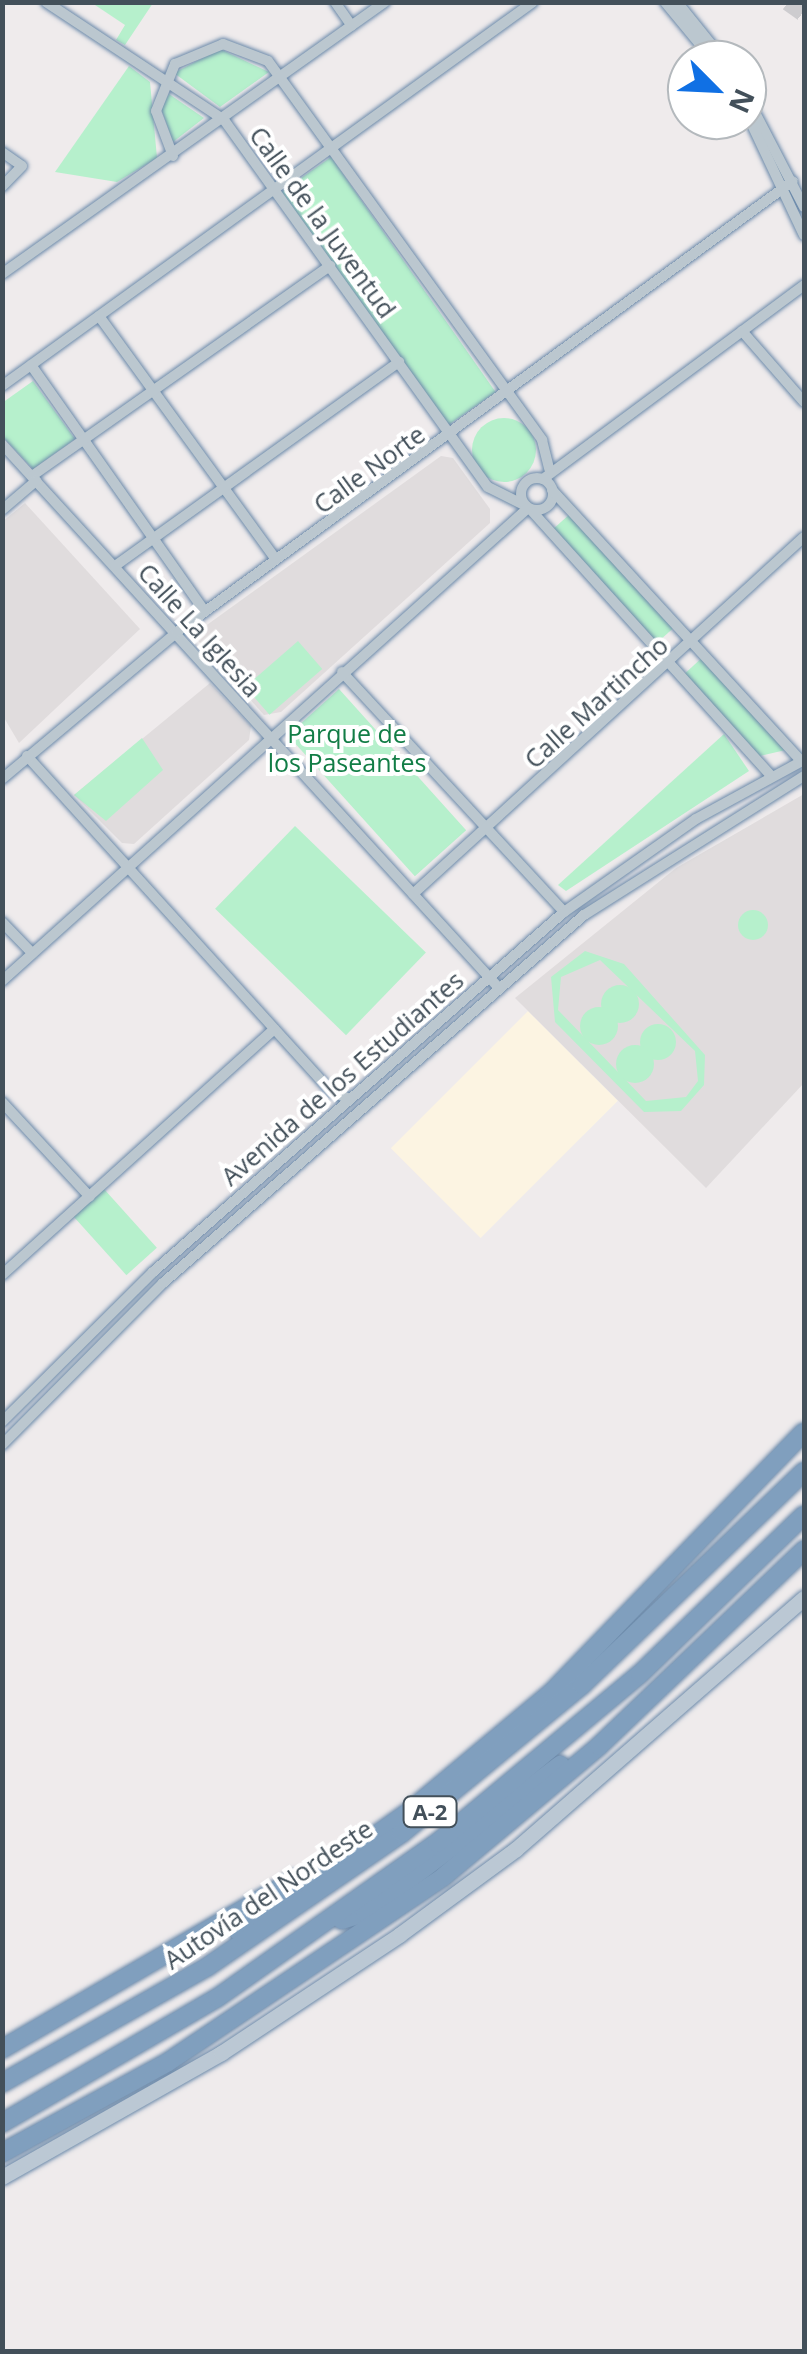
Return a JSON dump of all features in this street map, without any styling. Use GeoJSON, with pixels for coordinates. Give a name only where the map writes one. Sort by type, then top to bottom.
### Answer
{"type":"FeatureCollection","features":[{"type":"Feature","properties":{"kind":"highway"},"geometry":{"type":"LineString","coordinates":[[69,2047],[411,1810],[643,1602],[804,1432]]}},
{"type":"Feature","properties":{"kind":"highway","name":"Autovía del Nordeste"},"geometry":{"type":"LineString","coordinates":[[2,2083],[208,1967],[402,1834],[582,1685],[804,1472]]}},
{"type":"Feature","properties":{"kind":"highway","name":"A-2"},"geometry":{"type":"LineString","coordinates":[[2,2123],[327,1925],[551,1752],[804,1515]]}},
{"type":"Feature","properties":{"kind":"highway"},"geometry":{"type":"LineString","coordinates":[[2,2153],[168,2062],[427,1888],[599,1746],[804,1550]]}},
{"type":"Feature","properties":{"kind":"highway"},"geometry":{"type":"LineString","coordinates":[[2,2049],[295,1879],[478,1743],[643,1602]]}},
{"type":"Feature","properties":{"kind":"highway"},"geometry":{"type":"LineString","coordinates":[[327,1925],[365,1913],[438,1860],[729,1623]]}},
{"type":"Feature","properties":{"kind":"main road"},"geometry":{"type":"LineString","coordinates":[[2,2177],[220,2053],[399,1935],[516,1848],[804,1598]]}},
{"type":"Feature","properties":{"kind":"street","name":"Calle de la Juventud"},"geometry":{"type":"LineString","coordinates":[[46,2],[224,120],[493,492],[528,508],[771,776]]}},
{"type":"Feature","properties":{"kind":"street"},"geometry":{"type":"LineString","coordinates":[[336,2],[352,26]]}},
{"type":"Feature","properties":{"kind":"street"},"geometry":{"type":"LineString","coordinates":[[2,274],[385,2]]}},
{"type":"Feature","properties":{"kind":"street"},"geometry":{"type":"LineString","coordinates":[[2,386],[533,2]]}},
{"type":"Feature","properties":{"kind":"street"},"geometry":{"type":"LineString","coordinates":[[665,2],[696,40]]}},
{"type":"Feature","properties":{"kind":"street"},"geometry":{"type":"LineString","coordinates":[[676,2],[707,40]]}},
{"type":"Feature","properties":{"kind":"street"},"geometry":{"type":"LineString","coordinates":[[173,156],[156,111],[164,81],[185,55],[223,44],[260,56],[548,450],[566,456]]}},
{"type":"Feature","properties":{"kind":"street"},"geometry":{"type":"LineString","coordinates":[[767,137],[799,206],[804,234]]}},
{"type":"Feature","properties":{"kind":"street"},"geometry":{"type":"LineString","coordinates":[[763,140],[790,185]]}},
{"type":"Feature","properties":{"kind":"street"},"geometry":{"type":"LineString","coordinates":[[2,152],[22,166],[2,187]]}},
{"type":"Feature","properties":{"kind":"street","name":"Calle Norte"},"geometry":{"type":"LineString","coordinates":[[2,780],[177,632],[770,206],[790,185]]}},
{"type":"Feature","properties":{"kind":"street"},"geometry":{"type":"LineString","coordinates":[[770,206],[799,206]]}},
{"type":"Feature","properties":{"kind":"street"},"geometry":{"type":"LineString","coordinates":[[2,510],[34,478],[84,439],[330,266]]}},
{"type":"Feature","properties":{"kind":"street"},"geometry":{"type":"LineString","coordinates":[[528,508],[522,487],[546,474],[804,285]]}},
{"type":"Feature","properties":{"kind":"street"},"geometry":{"type":"LineString","coordinates":[[99,316],[276,560]]}},
{"type":"Feature","properties":{"kind":"street"},"geometry":{"type":"LineString","coordinates":[[742,330],[804,402]]}},
{"type":"Feature","properties":{"kind":"street"},"geometry":{"type":"LineString","coordinates":[[115,566],[399,362]]}},
{"type":"Feature","properties":{"kind":"street"},"geometry":{"type":"LineString","coordinates":[[31,365],[205,612]]}},
{"type":"Feature","properties":{"kind":"street","name":"Calle La Iglesia"},"geometry":{"type":"LineString","coordinates":[[2,444],[499,988]]}},
{"type":"Feature","properties":{"kind":"street"},"geometry":{"type":"LineString","coordinates":[[548,450],[546,474],[552,490],[803,761]]}},
{"type":"Feature","properties":{"kind":"street"},"geometry":{"type":"LineString","coordinates":[[2,981],[528,508],[547,506],[552,490]]}},
{"type":"Feature","properties":{"kind":"street","name":"Calle Martincho"},"geometry":{"type":"LineString","coordinates":[[413,894],[804,537]]}},
{"type":"Feature","properties":{"kind":"street"},"geometry":{"type":"LineString","coordinates":[[342,672],[564,912]]}},
{"type":"Feature","properties":{"kind":"street"},"geometry":{"type":"LineString","coordinates":[[27,756],[334,1095],[351,1098]]}},
{"type":"Feature","properties":{"kind":"street","name":"Avenida de los Estudiantes"},"geometry":{"type":"LineString","coordinates":[[2,1422],[153,1272],[564,912],[734,796],[803,761]]}},
{"type":"Feature","properties":{"kind":"street","name":"Avenida de los Estudiantes"},"geometry":{"type":"LineString","coordinates":[[2,1445],[163,1283],[614,892],[728,816],[804,776]]}},
{"type":"Feature","properties":{"kind":"street"},"geometry":{"type":"LineString","coordinates":[[728,816],[734,796]]}},
{"type":"Feature","properties":{"kind":"street"},"geometry":{"type":"LineString","coordinates":[[2,922],[32,953]]}},
{"type":"Feature","properties":{"kind":"street"},"geometry":{"type":"LineString","coordinates":[[2,1275],[274,1029]]}},
{"type":"Feature","properties":{"kind":"street"},"geometry":{"type":"LineString","coordinates":[[2,1102],[90,1196]]}},
{"type":"Feature","properties":{"kind":"shaded area"},"geometry":{"type":"Polygon","coordinates":[[[441,456],[453,458],[490,509],[490,523],[281,712],[264,715],[193,635],[441,456]]]}},
{"type":"Feature","properties":{"kind":"shaded area"},"geometry":{"type":"Polygon","coordinates":[[[25,503],[140,629],[19,743],[3,716],[2,522],[25,503]]]}},
{"type":"Feature","properties":{"kind":"shaded area"},"geometry":{"type":"Polygon","coordinates":[[[210,683],[251,726],[249,740],[134,844],[122,843],[74,795],[210,683]]]}},
{"type":"Feature","properties":{"kind":"shaded area"},"geometry":{"type":"Polygon","coordinates":[[[804,794],[804,1083],[706,1188],[515,998],[676,868],[804,794]]]}},
{"type":"Feature","properties":{"kind":"shaded area"},"geometry":{"type":"Polygon","coordinates":[[[528,1011],[618,1101],[481,1238],[391,1148],[528,1011]]]}},
{"type":"Feature","properties":{"kind":"green space"},"geometry":{"type":"Polygon","coordinates":[[[92,3],[153,3],[125,45],[116,40],[125,25],[92,3]]]}},
{"type":"Feature","properties":{"kind":"green space"},"geometry":{"type":"Polygon","coordinates":[[[220,49],[269,72],[220,107],[174,73],[220,49]]]}},
{"type":"Feature","properties":{"kind":"green space"},"geometry":{"type":"Polygon","coordinates":[[[129,66],[150,82],[157,158],[117,182],[55,172],[129,66]]]}},
{"type":"Feature","properties":{"kind":"green space"},"geometry":{"type":"Polygon","coordinates":[[[169,94],[204,118],[173,142],[161,108],[169,94]]]}},
{"type":"Feature","properties":{"kind":"green space"},"geometry":{"type":"Polygon","coordinates":[[[331,157],[496,392],[446,427],[281,192],[331,157]]]}},
{"type":"Feature","properties":{"kind":"green space"},"geometry":{"type":"Polygon","coordinates":[[[33,381],[75,439],[33,469],[3,437],[2,403],[33,381]]]}},
{"type":"Feature","properties":{"kind":"green space"},"geometry":{"type":"Polygon","coordinates":[[[504,418],[526,428],[536,450],[526,472],[504,482],[482,472],[472,450],[482,428],[504,418]]]}},
{"type":"Feature","properties":{"kind":"green space"},"geometry":{"type":"Polygon","coordinates":[[[571,513],[674,627],[656,644],[553,529],[571,513]]]}},
{"type":"Feature","properties":{"kind":"green space"},"geometry":{"type":"Polygon","coordinates":[[[298,641],[322,669],[269,715],[245,687],[298,641]]]}},
{"type":"Feature","properties":{"kind":"green space"},"geometry":{"type":"Polygon","coordinates":[[[705,655],[790,749],[755,757],[681,677],[705,655]]]}},
{"type":"Feature","properties":{"kind":"green space","name":"Parque de los Paseantes"},"geometry":{"type":"Polygon","coordinates":[[[339,689],[466,830],[415,876],[288,735],[339,689]]]}},
{"type":"Feature","properties":{"kind":"green space"},"geometry":{"type":"Polygon","coordinates":[[[724,734],[749,771],[566,891],[558,885],[724,734]]]}},
{"type":"Feature","properties":{"kind":"green space"},"geometry":{"type":"Polygon","coordinates":[[[142,738],[163,770],[106,821],[74,795],[142,738]]]}},
{"type":"Feature","properties":{"kind":"green space"},"geometry":{"type":"Polygon","coordinates":[[[295,826],[426,952],[346,1035],[215,909],[295,826]]]}},
{"type":"Feature","properties":{"kind":"green space"},"geometry":{"type":"Polygon","coordinates":[[[753,910],[764,914],[768,925],[764,936],[753,940],[742,936],[738,925],[742,914],[753,910]]]}},
{"type":"Feature","properties":{"kind":"green space"},"geometry":{"type":"Polygon","coordinates":[[[585,951],[624,964],[705,1055],[704,1085],[681,1111],[644,1112],[555,1022],[551,977],[585,951]],[[600,960],[561,977],[558,1010],[646,1101],[686,1097],[698,1081],[695,1051],[600,960]]]}},
{"type":"Feature","properties":{"kind":"green space"},"geometry":{"type":"Polygon","coordinates":[[[620,985],[633,991],[639,1004],[633,1017],[620,1023],[607,1017],[601,1004],[607,991],[620,985]]]}},
{"type":"Feature","properties":{"kind":"green space"},"geometry":{"type":"Polygon","coordinates":[[[599,1007],[612,1013],[618,1026],[612,1039],[599,1045],[586,1039],[580,1026],[586,1013],[599,1007]]]}},
{"type":"Feature","properties":{"kind":"green space"},"geometry":{"type":"Polygon","coordinates":[[[658,1024],[671,1029],[676,1042],[671,1055],[658,1060],[645,1055],[640,1042],[645,1029],[658,1024]]]}},
{"type":"Feature","properties":{"kind":"green space"},"geometry":{"type":"Polygon","coordinates":[[[635,1045],[648,1051],[654,1064],[648,1077],[635,1083],[622,1077],[616,1064],[622,1051],[635,1045]]]}},
{"type":"Feature","properties":{"kind":"green space"},"geometry":{"type":"Polygon","coordinates":[[[104,1189],[157,1248],[126,1275],[74,1216],[104,1189]]]}},
{"type":"Feature","properties":{"kind":"tunnel"},"geometry":{"type":"LineString","coordinates":[[788,2],[804,13]]}}]}
